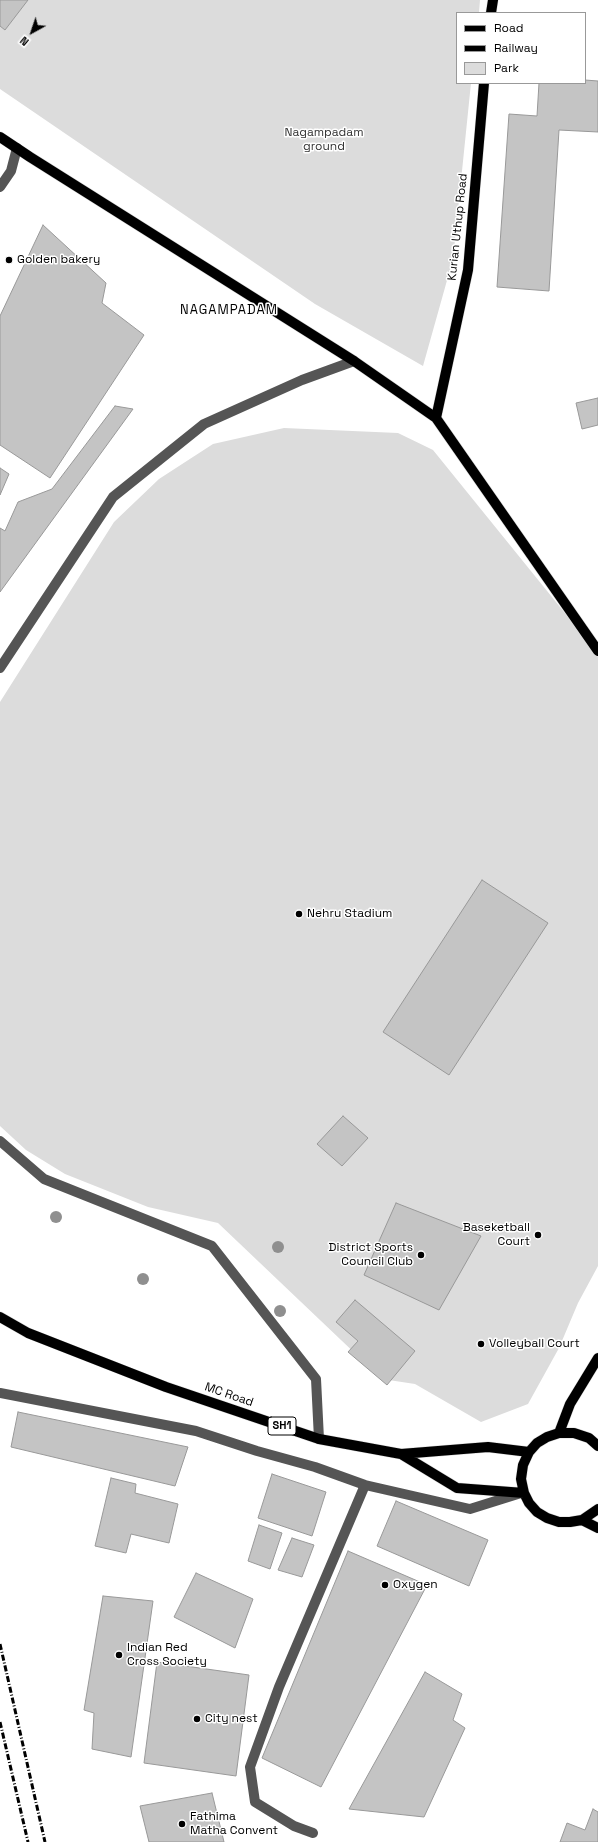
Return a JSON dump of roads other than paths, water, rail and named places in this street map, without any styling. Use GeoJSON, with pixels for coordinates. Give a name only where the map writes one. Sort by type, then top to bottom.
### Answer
{"type":"FeatureCollection","features":[{"type":"Feature","properties":{"kind":"main road"},"geometry":{"type":"LineString","coordinates":[[491,12],[493,0]]}},
{"type":"Feature","properties":{"kind":"main road","name":"Kurian Uthup Road"},"geometry":{"type":"LineString","coordinates":[[436,418],[468,270],[484,84]]}},
{"type":"Feature","properties":{"kind":"main road"},"geometry":{"type":"LineString","coordinates":[[0,137],[354,361],[436,418],[598,651]]}},
{"type":"Feature","properties":{"kind":"main road","name":"MC Road"},"geometry":{"type":"LineString","coordinates":[[0,1317],[28,1333],[166,1387],[319,1439],[401,1454],[457,1488],[524,1493]]}},
{"type":"Feature","properties":{"kind":"main road"},"geometry":{"type":"LineString","coordinates":[[558,1433],[570,1404],[598,1358]]}},
{"type":"Feature","properties":{"kind":"main road"},"geometry":{"type":"LineString","coordinates":[[598,1446],[589,1438],[574,1433],[558,1433],[547,1437],[537,1443],[529,1452],[523,1464],[521,1479],[524,1493],[530,1503],[537,1512],[547,1518],[559,1522],[582,1520],[598,1509]]}},
{"type":"Feature","properties":{"kind":"main road"},"geometry":{"type":"LineString","coordinates":[[401,1454],[488,1447],[529,1452]]}},
{"type":"Feature","properties":{"kind":"main road"},"geometry":{"type":"LineString","coordinates":[[582,1520],[598,1528]]}},
{"type":"Feature","properties":{"kind":"street"},"geometry":{"type":"LineString","coordinates":[[0,187],[11,170],[16,148]]}},
{"type":"Feature","properties":{"kind":"street"},"geometry":{"type":"LineString","coordinates":[[0,668],[113,497],[204,424],[302,380],[354,361]]}},
{"type":"Feature","properties":{"kind":"street"},"geometry":{"type":"LineString","coordinates":[[0,1141],[44,1179],[212,1246],[316,1379],[319,1439]]}},
{"type":"Feature","properties":{"kind":"street"},"geometry":{"type":"LineString","coordinates":[[0,1393],[196,1431],[257,1451],[315,1467],[365,1484],[470,1509],[524,1493]]}},
{"type":"Feature","properties":{"kind":"street"},"geometry":{"type":"LineString","coordinates":[[313,1833],[294,1826],[255,1802],[250,1766],[279,1687],[365,1484]]}},
{"type":"Feature","properties":{"kind":"railway"},"geometry":{"type":"LineString","coordinates":[[0,1644],[45,1842]]}},
{"type":"Feature","properties":{"kind":"railway"},"geometry":{"type":"LineString","coordinates":[[0,1722],[28,1842]]}},
{"type":"Feature","properties":{"kind":"place","name":"Golden bakery"},"geometry":{"type":"Point","coordinates":[9,260]}},
{"type":"Feature","properties":{"kind":"place","name":"Nehru Stadium"},"geometry":{"type":"Point","coordinates":[299,914]}},
{"type":"Feature","properties":{"kind":"place","name":"Baseketball Court"},"geometry":{"type":"Point","coordinates":[538,1235]}},
{"type":"Feature","properties":{"kind":"place","name":"District Sports Council Club"},"geometry":{"type":"Point","coordinates":[421,1255]}},
{"type":"Feature","properties":{"kind":"place","name":"Volleyball Court"},"geometry":{"type":"Point","coordinates":[481,1344]}},
{"type":"Feature","properties":{"kind":"place","name":"Oxygen"},"geometry":{"type":"Point","coordinates":[385,1585]}},
{"type":"Feature","properties":{"kind":"place","name":"Indian Red Cross Society"},"geometry":{"type":"Point","coordinates":[119,1655]}},
{"type":"Feature","properties":{"kind":"place","name":"City nest"},"geometry":{"type":"Point","coordinates":[197,1719]}},
{"type":"Feature","properties":{"kind":"place","name":"Fathima Matha Convent"},"geometry":{"type":"Point","coordinates":[182,1824]}},
{"type":"Feature","properties":{"kind":"district","name":"NAGAMPADAM"},"geometry":{"type":"Point","coordinates":[229,310]}},
{"type":"Feature","properties":{"kind":"park label","name":"Nagampadam ground"},"geometry":{"type":"Point","coordinates":[324,140]}}]}
